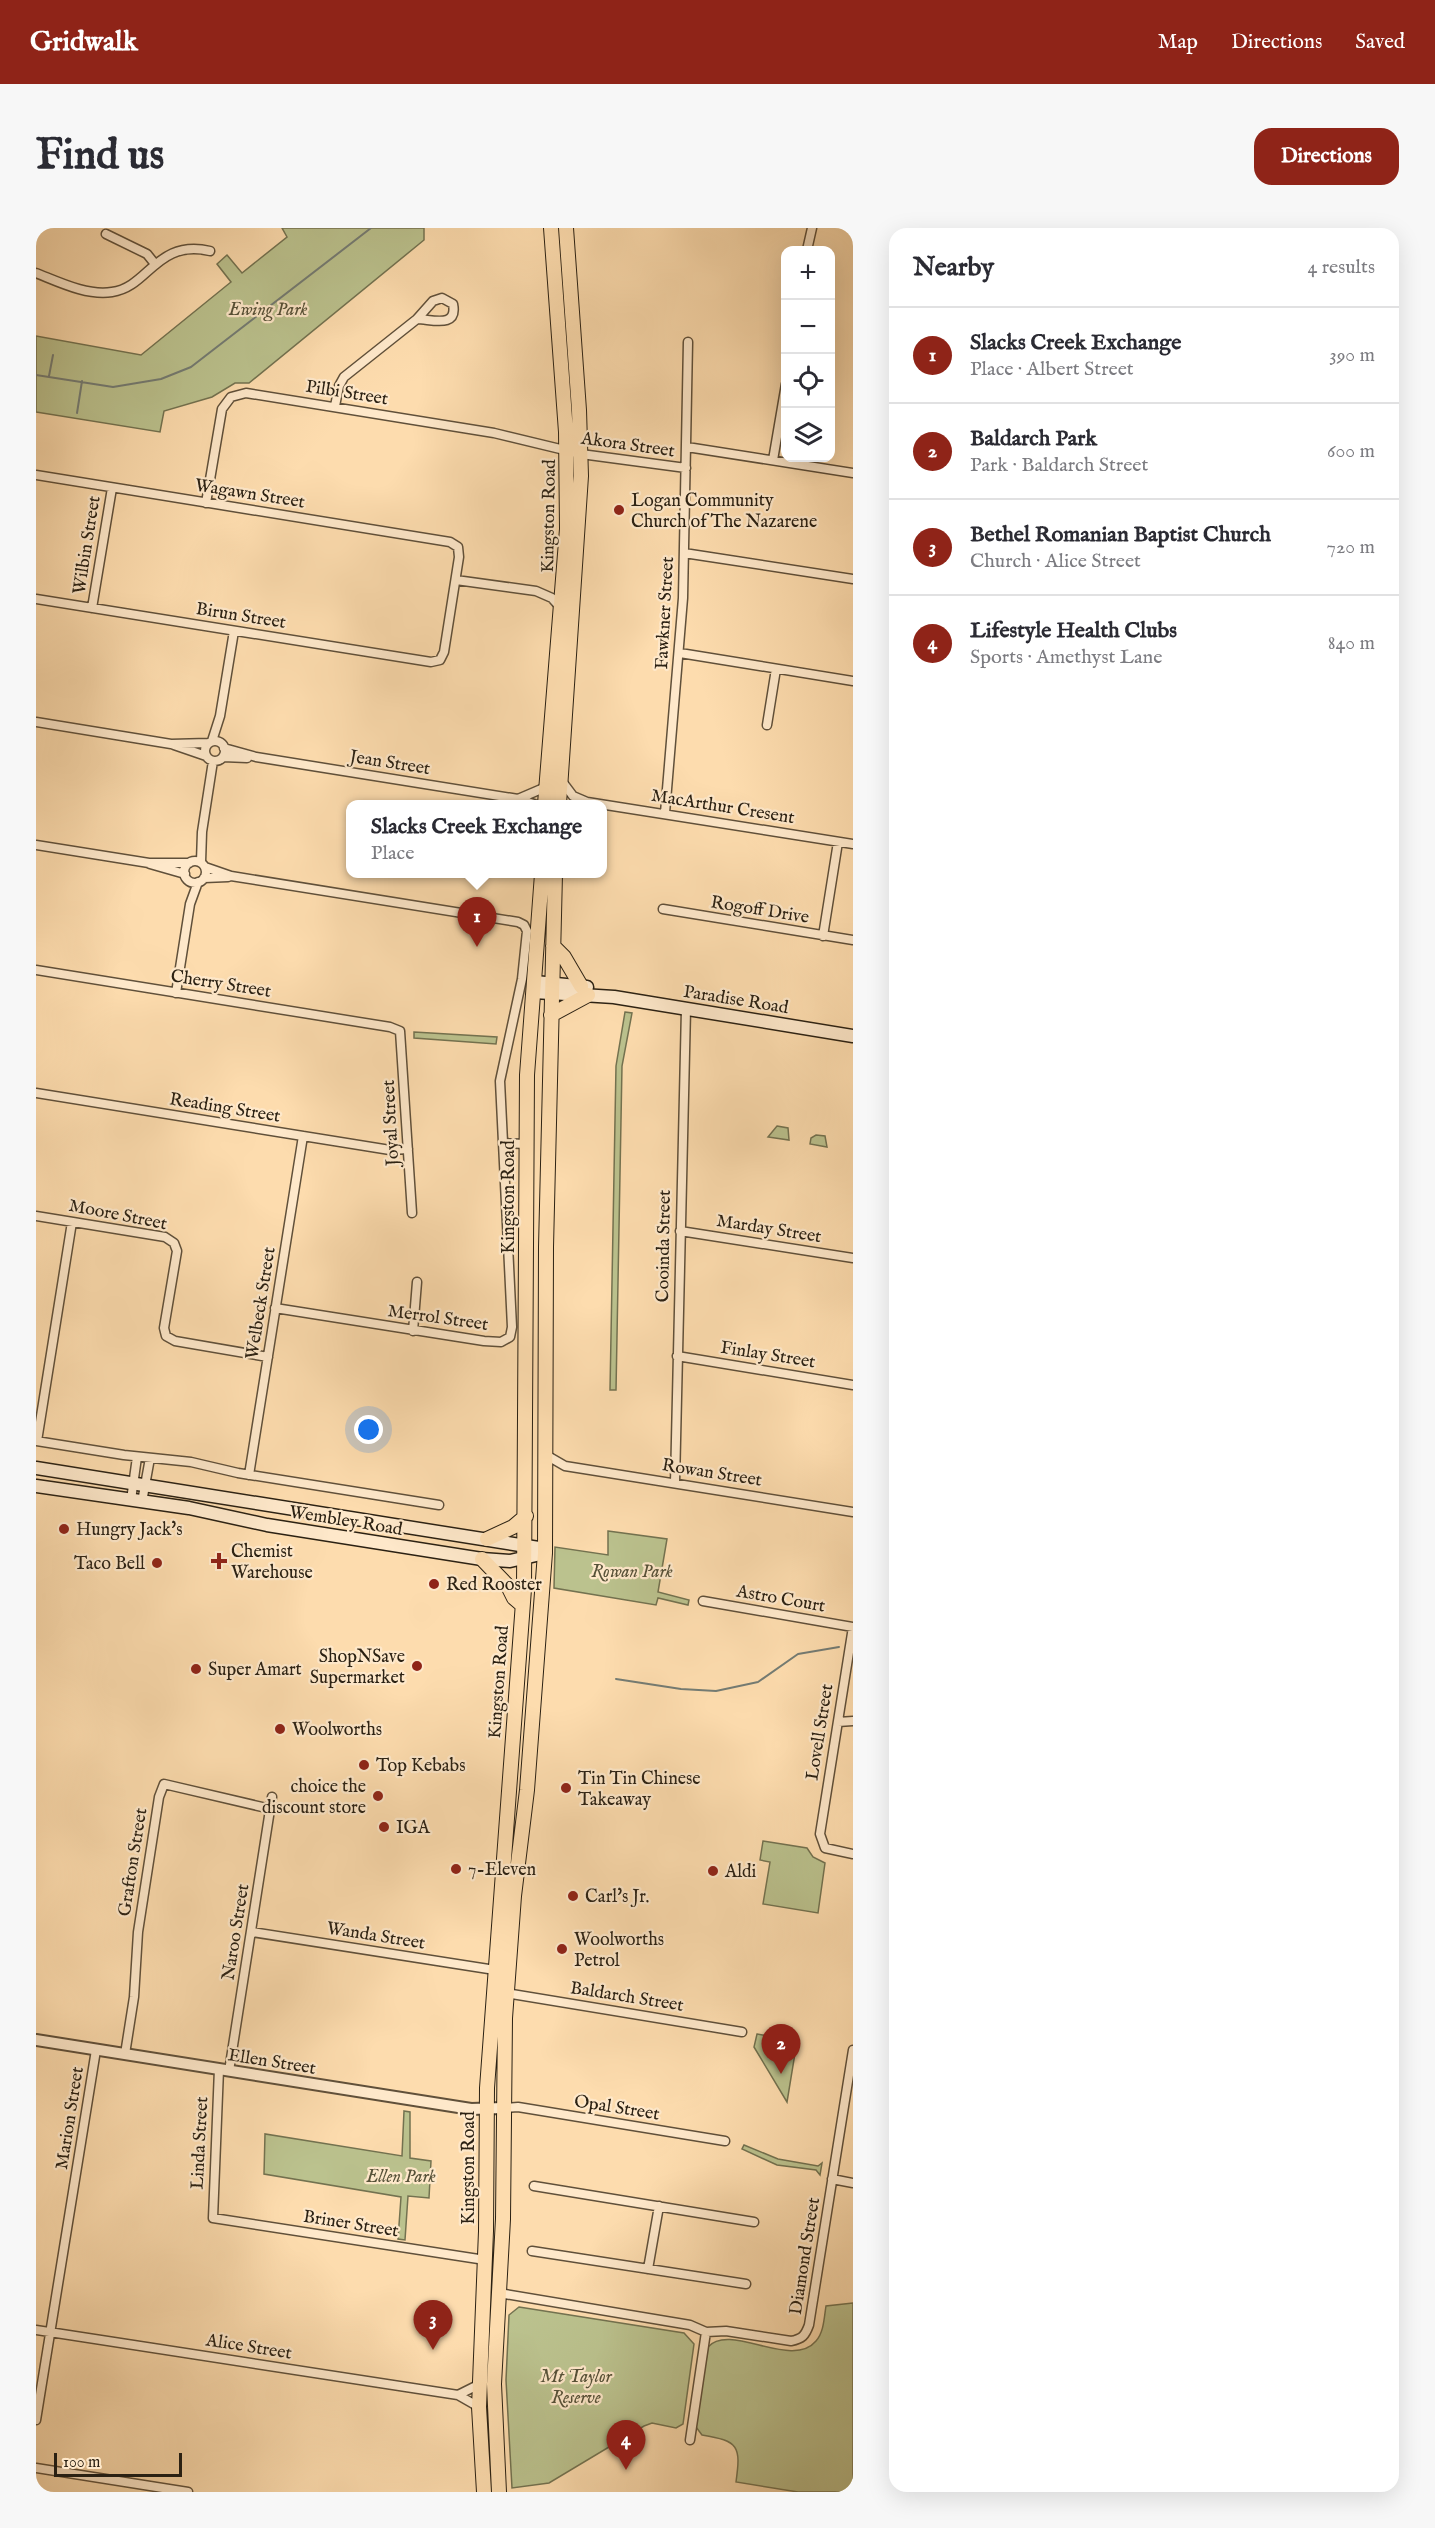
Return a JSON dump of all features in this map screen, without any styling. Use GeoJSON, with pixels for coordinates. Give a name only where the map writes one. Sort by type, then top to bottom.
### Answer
{"type":"FeatureCollection","features":[{"type":"Feature","properties":{"kind":"main road","name":"Kingston Road"},"geometry":{"type":"LineString","coordinates":[[546,800],[565,578],[567,451],[551,228]]}},
{"type":"Feature","properties":{"kind":"main road","name":"Kingston Road"},"geometry":{"type":"LineString","coordinates":[[559,800],[580,518],[581,454],[566,228]]}},
{"type":"Feature","properties":{"kind":"main road","name":"Kingston Road"},"geometry":{"type":"LineString","coordinates":[[484,2492],[479,2407],[485,2260],[486,2109],[525,1551],[527,1059],[542,878]]}},
{"type":"Feature","properties":{"kind":"main road","name":"Kingston Road"},"geometry":{"type":"LineString","coordinates":[[499,2492],[494,2384],[499,2293],[506,1994],[514,1896],[527,1790],[544,1551],[546,1247],[555,878]]}},
{"type":"Feature","properties":{"kind":"main road"},"geometry":{"type":"LineString","coordinates":[[551,1015],[584,991],[564,957],[553,946]]}},
{"type":"Feature","properties":{"kind":"main road","name":"Paradise Road"},"geometry":{"type":"LineString","coordinates":[[534,987],[584,991],[853,1036]]}},
{"type":"Feature","properties":{"kind":"main road","name":"Wembley Road"},"geometry":{"type":"LineString","coordinates":[[36,1468],[487,1539],[525,1551],[544,1551]]}},
{"type":"Feature","properties":{"kind":"main road","name":"Wembley Road"},"geometry":{"type":"LineString","coordinates":[[36,1485],[189,1508],[267,1525],[482,1560],[503,1561],[525,1551]]}},
{"type":"Feature","properties":{"kind":"main road"},"geometry":{"type":"LineString","coordinates":[[487,1539],[513,1527],[526,1516]]}},
{"type":"Feature","properties":{"kind":"main road"},"geometry":{"type":"LineString","coordinates":[[482,1560],[508,1586],[514,1598],[521,1604]]}},
{"type":"Feature","properties":{"kind":"street"},"geometry":{"type":"LineString","coordinates":[[808,246],[812,228]]}},
{"type":"Feature","properties":{"kind":"street"},"geometry":{"type":"LineString","coordinates":[[106,234],[147,254],[155,264]]}},
{"type":"Feature","properties":{"kind":"street"},"geometry":{"type":"LineString","coordinates":[[36,273],[86,290],[113,292],[122,289],[155,264],[186,249],[195,247],[210,251]]}},
{"type":"Feature","properties":{"kind":"street"},"geometry":{"type":"LineString","coordinates":[[336,406],[339,386],[344,377],[417,319]]}},
{"type":"Feature","properties":{"kind":"street","name":"Fawkner Street"},"geometry":{"type":"LineString","coordinates":[[665,813],[680,653],[688,342]]}},
{"type":"Feature","properties":{"kind":"street","name":"Pilbi Street"},"geometry":{"type":"LineString","coordinates":[[206,503],[222,409],[231,397],[246,393],[494,433],[567,451]]}},
{"type":"Feature","properties":{"kind":"street"},"geometry":{"type":"LineString","coordinates":[[773,460],[782,408]]}},
{"type":"Feature","properties":{"kind":"street"},"geometry":{"type":"LineString","coordinates":[[687,447],[853,473]]}},
{"type":"Feature","properties":{"kind":"street","name":"Akora Street"},"geometry":{"type":"LineString","coordinates":[[567,451],[686,468]]}},
{"type":"Feature","properties":{"kind":"street","name":"Wagawn Street"},"geometry":{"type":"LineString","coordinates":[[36,475],[450,543],[458,547],[456,580]]}},
{"type":"Feature","properties":{"kind":"street","name":"Wilbin Street"},"geometry":{"type":"LineString","coordinates":[[92,608],[112,488]]}},
{"type":"Feature","properties":{"kind":"street"},"geometry":{"type":"LineString","coordinates":[[684,553],[853,579]]}},
{"type":"Feature","properties":{"kind":"street"},"geometry":{"type":"LineString","coordinates":[[536,591],[552,588],[565,578]]}},
{"type":"Feature","properties":{"kind":"street"},"geometry":{"type":"LineString","coordinates":[[456,580],[536,591],[552,598],[563,610]]}},
{"type":"Feature","properties":{"kind":"street","name":"Birun Street"},"geometry":{"type":"LineString","coordinates":[[36,599],[430,662],[440,660],[444,652],[456,580]]}},
{"type":"Feature","properties":{"kind":"street"},"geometry":{"type":"LineString","coordinates":[[176,993],[202,832],[209,758],[217,746],[234,631]]}},
{"type":"Feature","properties":{"kind":"street"},"geometry":{"type":"LineString","coordinates":[[680,653],[853,681]]}},
{"type":"Feature","properties":{"kind":"street"},"geometry":{"type":"LineString","coordinates":[[767,725],[776,669]]}},
{"type":"Feature","properties":{"kind":"street","name":"Jean Street"},"geometry":{"type":"LineString","coordinates":[[36,722],[171,744],[217,746],[256,757],[521,800]]}},
{"type":"Feature","properties":{"kind":"street","name":"Jean Street"},"geometry":{"type":"LineString","coordinates":[[171,744],[209,758]]}},
{"type":"Feature","properties":{"kind":"street"},"geometry":{"type":"LineString","coordinates":[[209,758],[205,749],[217,746]]}},
{"type":"Feature","properties":{"kind":"street"},"geometry":{"type":"LineString","coordinates":[[552,800],[554,786],[561,780]]}},
{"type":"Feature","properties":{"kind":"street","name":"MacArthur Cresent"},"geometry":{"type":"LineString","coordinates":[[561,780],[573,796],[579,800]]}},
{"type":"Feature","properties":{"kind":"street"},"geometry":{"type":"LineString","coordinates":[[518,799],[546,787]]}},
{"type":"Feature","properties":{"kind":"street","name":"MacArthur Cresent"},"geometry":{"type":"LineString","coordinates":[[607,806],[665,813],[853,844]]}},
{"type":"Feature","properties":{"kind":"street"},"geometry":{"type":"LineString","coordinates":[[823,936],[838,842]]}},
{"type":"Feature","properties":{"kind":"street"},"geometry":{"type":"LineString","coordinates":[[36,845],[149,863],[197,863],[231,876]]}},
{"type":"Feature","properties":{"kind":"street"},"geometry":{"type":"LineString","coordinates":[[149,863],[194,879],[231,876]]}},
{"type":"Feature","properties":{"kind":"street"},"geometry":{"type":"LineString","coordinates":[[194,879],[197,863]]}},
{"type":"Feature","properties":{"kind":"street","name":"Merrol Street"},"geometry":{"type":"LineString","coordinates":[[231,876],[524,925],[527,935],[525,965],[500,1075],[511,1334],[505,1341],[496,1343],[275,1308]]}},
{"type":"Feature","properties":{"kind":"street","name":"Rogoff Drive"},"geometry":{"type":"LineString","coordinates":[[663,909],[853,940]]}},
{"type":"Feature","properties":{"kind":"street","name":"Cherry Street"},"geometry":{"type":"LineString","coordinates":[[36,970],[380,1025],[400,1031]]}},
{"type":"Feature","properties":{"kind":"street","name":"Cooinda Street"},"geometry":{"type":"LineString","coordinates":[[675,1483],[686,1009]]}},
{"type":"Feature","properties":{"kind":"street","name":"Joyal Street"},"geometry":{"type":"LineString","coordinates":[[400,1031],[412,1213]]}},
{"type":"Feature","properties":{"kind":"street","name":"Reading Street"},"geometry":{"type":"LineString","coordinates":[[36,1093],[390,1150],[408,1149]]}},
{"type":"Feature","properties":{"kind":"street","name":"Welbeck Street"},"geometry":{"type":"LineString","coordinates":[[249,1474],[303,1136]]}},
{"type":"Feature","properties":{"kind":"street"},"geometry":{"type":"LineString","coordinates":[[503,1143],[526,1144]]}},
{"type":"Feature","properties":{"kind":"street","name":"Moore Street"},"geometry":{"type":"LineString","coordinates":[[36,1216],[165,1237],[174,1243],[177,1251],[164,1328],[166,1336],[175,1341],[268,1358]]}},
{"type":"Feature","properties":{"kind":"street"},"geometry":{"type":"LineString","coordinates":[[37,1441],[72,1222]]}},
{"type":"Feature","properties":{"kind":"street","name":"Marday Street"},"geometry":{"type":"LineString","coordinates":[[680,1231],[853,1258]]}},
{"type":"Feature","properties":{"kind":"street"},"geometry":{"type":"LineString","coordinates":[[413,1331],[417,1282]]}},
{"type":"Feature","properties":{"kind":"street","name":"Finlay Street"},"geometry":{"type":"LineString","coordinates":[[677,1356],[853,1385]]}},
{"type":"Feature","properties":{"kind":"street","name":"Wembley Road"},"geometry":{"type":"LineString","coordinates":[[37,1441],[137,1457],[192,1462],[249,1474],[439,1505]]}},
{"type":"Feature","properties":{"kind":"street","name":"Rowan Street"},"geometry":{"type":"LineString","coordinates":[[546,1455],[565,1466],[853,1512]]}},
{"type":"Feature","properties":{"kind":"street"},"geometry":{"type":"LineString","coordinates":[[137,1457],[140,1484]]}},
{"type":"Feature","properties":{"kind":"street"},"geometry":{"type":"LineString","coordinates":[[136,1501],[150,1458]]}},
{"type":"Feature","properties":{"kind":"street","name":"Rowan Street"},"geometry":{"type":"LineString","coordinates":[[546,1471],[565,1466]]}},
{"type":"Feature","properties":{"kind":"street","name":"Astro Court"},"geometry":{"type":"LineString","coordinates":[[703,1601],[853,1627]]}},
{"type":"Feature","properties":{"kind":"street","name":"Lovell Street"},"geometry":{"type":"LineString","coordinates":[[853,1627],[820,1834],[825,1848],[853,1854]]}},
{"type":"Feature","properties":{"kind":"street"},"geometry":{"type":"LineString","coordinates":[[838,1722],[853,1721]]}},
{"type":"Feature","properties":{"kind":"street","name":"Grafton Street"},"geometry":{"type":"LineString","coordinates":[[125,2054],[134,1996],[138,1932],[159,1797],[164,1784],[271,1809]]}},
{"type":"Feature","properties":{"kind":"street","name":"Naroo Street"},"geometry":{"type":"LineString","coordinates":[[224,2070],[252,1932],[272,1797]]}},
{"type":"Feature","properties":{"kind":"street","name":"Wanda Street"},"geometry":{"type":"LineString","coordinates":[[252,1932],[495,1970]]}},
{"type":"Feature","properties":{"kind":"street","name":"Baldarch Street"},"geometry":{"type":"LineString","coordinates":[[506,1994],[742,2032]]}},
{"type":"Feature","properties":{"kind":"street","name":"Ellen Street"},"geometry":{"type":"LineString","coordinates":[[36,2040],[471,2109],[503,2108]]}},
{"type":"Feature","properties":{"kind":"street","name":"Marion Street"},"geometry":{"type":"LineString","coordinates":[[36,2420],[96,2050]]}},
{"type":"Feature","properties":{"kind":"street","name":"Diamond Street"},"geometry":{"type":"LineString","coordinates":[[499,2293],[690,2325],[706,2332],[726,2331],[791,2342],[805,2335],[809,2325],[851,2074],[853,2050]]}},
{"type":"Feature","properties":{"kind":"street","name":"Linda Street"},"geometry":{"type":"LineString","coordinates":[[213,2218],[224,2070]]}},
{"type":"Feature","properties":{"kind":"street","name":"Opal Street"},"geometry":{"type":"LineString","coordinates":[[503,2108],[518,2107],[726,2141]]}},
{"type":"Feature","properties":{"kind":"street"},"geometry":{"type":"LineString","coordinates":[[832,2180],[853,2183]]}},
{"type":"Feature","properties":{"kind":"street"},"geometry":{"type":"LineString","coordinates":[[534,2186],[754,2222]]}},
{"type":"Feature","properties":{"kind":"street"},"geometry":{"type":"LineString","coordinates":[[648,2269],[659,2206]]}},
{"type":"Feature","properties":{"kind":"street","name":"Briner Street"},"geometry":{"type":"LineString","coordinates":[[213,2218],[485,2260]]}},
{"type":"Feature","properties":{"kind":"street"},"geometry":{"type":"LineString","coordinates":[[532,2251],[746,2284]]}},
{"type":"Feature","properties":{"kind":"street","name":"Alice Street"},"geometry":{"type":"LineString","coordinates":[[36,2330],[458,2395],[479,2407]]}},
{"type":"Feature","properties":{"kind":"street"},"geometry":{"type":"LineString","coordinates":[[690,2440],[706,2332]]}},
{"type":"Feature","properties":{"kind":"street"},"geometry":{"type":"LineString","coordinates":[[458,2395],[480,2384]]}},
{"type":"Feature","properties":{"kind":"street"},"geometry":{"type":"LineString","coordinates":[[36,2468],[188,2492]]}},
{"type":"Feature","properties":{"kind":"green space","name":"Ewing Park"},"geometry":{"type":"Polygon","coordinates":[[[282,228],[424,228],[424,240],[249,383],[235,383],[212,397],[164,411],[160,432],[36,412],[36,336],[141,355],[231,282],[217,264],[227,255],[242,273],[287,237],[282,228]]]}},
{"type":"Feature","properties":{"kind":"green space"},"geometry":{"type":"Polygon","coordinates":[[[625,1012],[632,1013],[622,1066],[616,1390],[610,1390],[616,1066],[625,1012]]]}},
{"type":"Feature","properties":{"kind":"green space"},"geometry":{"type":"Polygon","coordinates":[[[414,1032],[497,1037],[496,1044],[414,1038],[414,1032]]]}},
{"type":"Feature","properties":{"kind":"green space"},"geometry":{"type":"Polygon","coordinates":[[[777,1126],[788,1128],[789,1140],[768,1137],[777,1126]]]}},
{"type":"Feature","properties":{"kind":"green space"},"geometry":{"type":"Polygon","coordinates":[[[816,1135],[825,1136],[827,1147],[810,1144],[811,1138],[816,1135]]]}},
{"type":"Feature","properties":{"kind":"green space","name":"Rowan Park"},"geometry":{"type":"Polygon","coordinates":[[[608,1531],[667,1539],[658,1592],[689,1600],[688,1605],[658,1598],[656,1605],[554,1588],[555,1547],[608,1555],[608,1531]]]}},
{"type":"Feature","properties":{"kind":"green space"},"geometry":{"type":"Polygon","coordinates":[[[763,1841],[807,1848],[813,1857],[825,1863],[818,1913],[763,1904],[770,1862],[760,1860],[763,1841]]]}},
{"type":"Feature","properties":{"kind":"green space"},"geometry":{"type":"Polygon","coordinates":[[[757,2034],[797,2041],[787,2102],[754,2047],[757,2034]]]}},
{"type":"Feature","properties":{"kind":"green space","name":"Ellen Park"},"geometry":{"type":"Polygon","coordinates":[[[404,2111],[410,2112],[410,2158],[431,2161],[429,2198],[408,2196],[405,2240],[398,2239],[401,2197],[264,2174],[265,2134],[402,2156],[404,2111]]]}},
{"type":"Feature","properties":{"kind":"green space"},"geometry":{"type":"Polygon","coordinates":[[[744,2145],[778,2159],[818,2166],[822,2163],[820,2175],[816,2170],[777,2165],[742,2149],[744,2145]]]}},
{"type":"Feature","properties":{"kind":"green space"},"geometry":{"type":"Polygon","coordinates":[[[853,2303],[853,2492],[798,2492],[736,2482],[738,2460],[735,2447],[724,2440],[702,2435],[696,2427],[708,2347],[718,2341],[731,2340],[792,2351],[805,2349],[816,2341],[821,2333],[826,2306],[853,2303]]]}},
{"type":"Feature","properties":{"kind":"green space","name":"Mt Taylor Reserve"},"geometry":{"type":"Polygon","coordinates":[[[519,2307],[684,2333],[694,2344],[683,2424],[676,2428],[652,2423],[549,2483],[512,2488],[506,2380],[509,2315],[519,2307]]]}},
{"type":"Feature","properties":{"kind":"waterway"},"geometry":{"type":"LineString","coordinates":[[36,375],[113,387],[161,379],[191,367],[371,228]]}},
{"type":"Feature","properties":{"kind":"waterway"},"geometry":{"type":"LineString","coordinates":[[49,376],[53,355]]}},
{"type":"Feature","properties":{"kind":"waterway"},"geometry":{"type":"LineString","coordinates":[[77,413],[82,381]]}},
{"type":"Feature","properties":{"kind":"waterway"},"geometry":{"type":"LineString","coordinates":[[616,1679],[681,1689],[716,1691],[758,1682],[798,1654],[839,1647]]}},
{"type":"Feature","properties":{"kind":"place","name":"Logan Community Church of The Nazarene"},"geometry":{"type":"Point","coordinates":[619,510]}},
{"type":"Feature","properties":{"kind":"place","name":"Slacks Creek Exchange"},"geometry":{"type":"Point","coordinates":[477,947]}},
{"type":"Feature","properties":{"kind":"place","name":"Hungry Jack's"},"geometry":{"type":"Point","coordinates":[64,1529]}},
{"type":"Feature","properties":{"kind":"place","name":"Chemist Warehouse"},"geometry":{"type":"Point","coordinates":[219,1561]}},
{"type":"Feature","properties":{"kind":"place","name":"Taco Bell"},"geometry":{"type":"Point","coordinates":[157,1563]}},
{"type":"Feature","properties":{"kind":"place","name":"Red Rooster"},"geometry":{"type":"Point","coordinates":[434,1584]}},
{"type":"Feature","properties":{"kind":"place","name":"ShopNSave Supermarket"},"geometry":{"type":"Point","coordinates":[417,1666]}},
{"type":"Feature","properties":{"kind":"place","name":"Super Amart"},"geometry":{"type":"Point","coordinates":[196,1669]}},
{"type":"Feature","properties":{"kind":"place","name":"Woolworths"},"geometry":{"type":"Point","coordinates":[280,1729]}},
{"type":"Feature","properties":{"kind":"place","name":"Top Kebabs"},"geometry":{"type":"Point","coordinates":[364,1765]}},
{"type":"Feature","properties":{"kind":"place","name":"Tin Tin Chinese Takeaway"},"geometry":{"type":"Point","coordinates":[566,1788]}},
{"type":"Feature","properties":{"kind":"place","name":"choice the discount store"},"geometry":{"type":"Point","coordinates":[378,1796]}},
{"type":"Feature","properties":{"kind":"place","name":"IGA"},"geometry":{"type":"Point","coordinates":[384,1827]}},
{"type":"Feature","properties":{"kind":"place","name":"7-Eleven"},"geometry":{"type":"Point","coordinates":[456,1869]}},
{"type":"Feature","properties":{"kind":"place","name":"Aldi"},"geometry":{"type":"Point","coordinates":[713,1871]}},
{"type":"Feature","properties":{"kind":"place","name":"Carl's Jr."},"geometry":{"type":"Point","coordinates":[573,1896]}},
{"type":"Feature","properties":{"kind":"place","name":"Woolworths Petrol"},"geometry":{"type":"Point","coordinates":[562,1949]}},
{"type":"Feature","properties":{"kind":"place","name":"Baldarch Park"},"geometry":{"type":"Point","coordinates":[781,2074]}},
{"type":"Feature","properties":{"kind":"place","name":"Bethel Romanian Baptist Church"},"geometry":{"type":"Point","coordinates":[433,2350]}},
{"type":"Feature","properties":{"kind":"place","name":"Lifestyle Health Clubs"},"geometry":{"type":"Point","coordinates":[626,2470]}}]}
